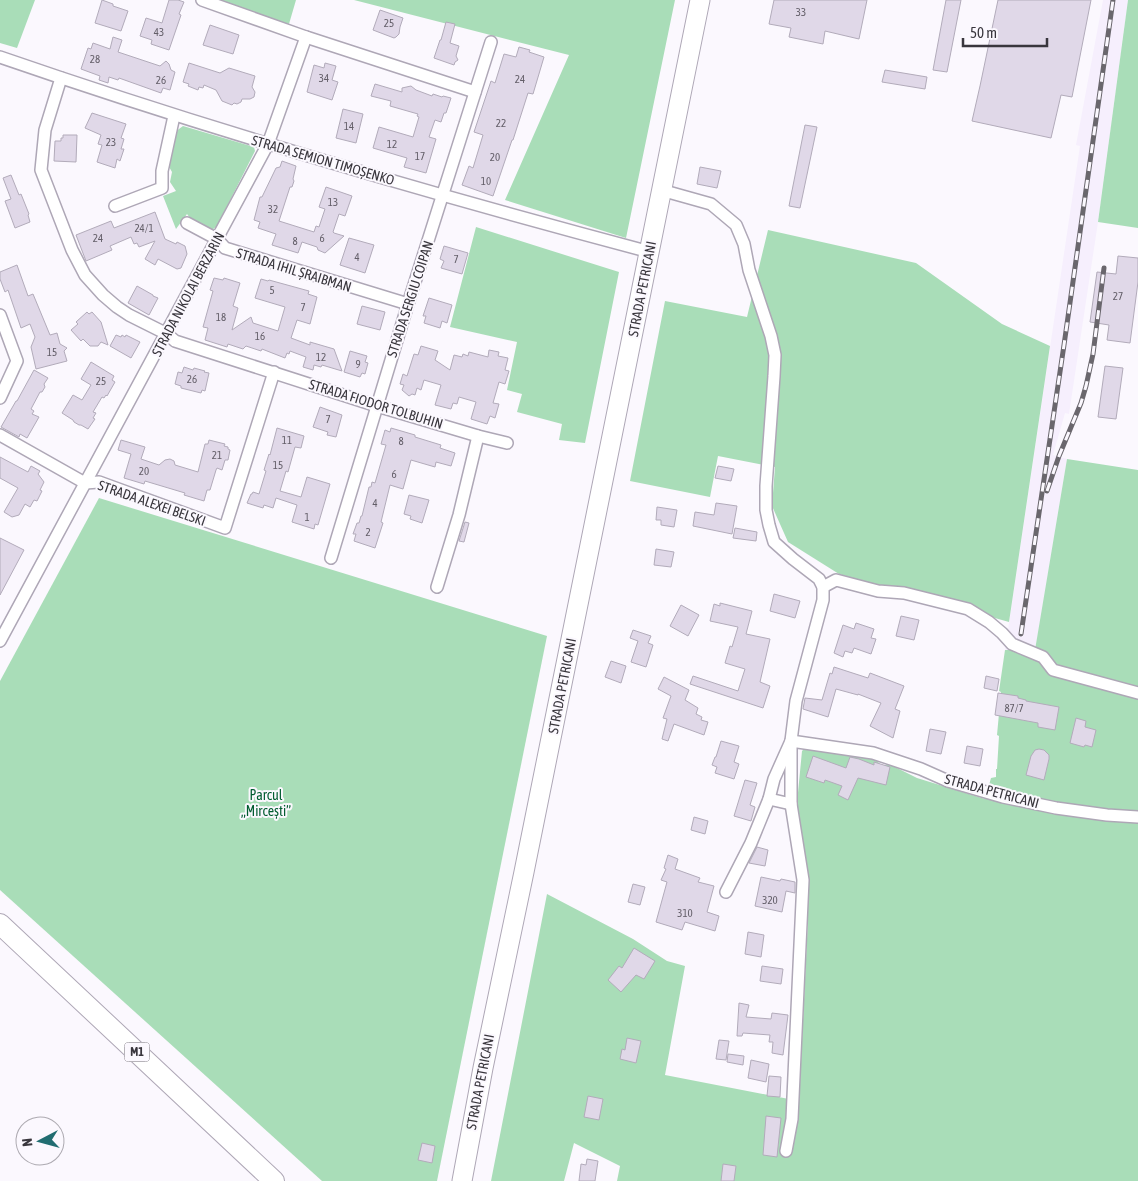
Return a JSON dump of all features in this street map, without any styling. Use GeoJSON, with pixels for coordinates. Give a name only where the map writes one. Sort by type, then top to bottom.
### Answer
{"type":"FeatureCollection","features":[{"type":"Feature","properties":{"kind":"highway","name":"M1"},"geometry":{"type":"LineString","coordinates":[[0,924],[274,1181]]}},
{"type":"Feature","properties":{"kind":"main road","name":"STRADA PETRICANI"},"geometry":{"type":"LineString","coordinates":[[462,1181],[483,1068],[700,0]]}},
{"type":"Feature","properties":{"kind":"street"},"geometry":{"type":"LineString","coordinates":[[202,0],[306,37],[476,92]]}},
{"type":"Feature","properties":{"kind":"street","name":"STRADA NIKOLAI BERZARIN"},"geometry":{"type":"LineString","coordinates":[[0,641],[268,144],[306,37]]}},
{"type":"Feature","properties":{"kind":"street","name":"STRADA SERGIU COIPAN"},"geometry":{"type":"LineString","coordinates":[[331,558],[408,304],[491,42]]}},
{"type":"Feature","properties":{"kind":"street","name":"STRADA SEMION TIMOȘENKO"},"geometry":{"type":"LineString","coordinates":[[0,57],[174,116],[549,226],[650,252]]}},
{"type":"Feature","properties":{"kind":"street","name":"STRADA FIODOR TOLBUHIN"},"geometry":{"type":"LineString","coordinates":[[61,78],[44,130],[41,170],[72,250],[85,274],[103,295],[117,307],[166,334],[175,342],[377,406],[507,443]]}},
{"type":"Feature","properties":{"kind":"street"},"geometry":{"type":"LineString","coordinates":[[115,206],[162,188],[162,171],[174,116]]}},
{"type":"Feature","properties":{"kind":"street"},"geometry":{"type":"LineString","coordinates":[[662,190],[711,204],[736,225],[744,244],[752,279],[771,336],[775,355],[766,486],[766,510],[769,526],[774,542],[793,560],[819,579],[823,588],[823,600],[796,701],[791,741],[792,804],[803,880],[792,1119],[786,1151]]}},
{"type":"Feature","properties":{"kind":"street","name":"STRADA IHIL ȘRAIBMAN"},"geometry":{"type":"LineString","coordinates":[[187,223],[217,239],[225,248],[408,304]]}},
{"type":"Feature","properties":{"kind":"street"},"geometry":{"type":"LineString","coordinates":[[0,315],[18,361],[0,398]]}},
{"type":"Feature","properties":{"kind":"street","name":"STRADA ALEXEI BELSKI"},"geometry":{"type":"LineString","coordinates":[[0,435],[85,483],[99,482],[225,528],[274,372]]}},
{"type":"Feature","properties":{"kind":"street"},"geometry":{"type":"LineString","coordinates":[[437,587],[459,514],[478,436]]}},
{"type":"Feature","properties":{"kind":"street"},"geometry":{"type":"LineString","coordinates":[[823,588],[836,580],[878,591],[904,593],[968,609],[989,622],[1012,644],[1043,657],[1053,670],[1138,693]]}},
{"type":"Feature","properties":{"kind":"street"},"geometry":{"type":"LineString","coordinates":[[726,892],[751,844],[769,799],[774,779],[791,741]]}},
{"type":"Feature","properties":{"kind":"street","name":"STRADA PETRICANI"},"geometry":{"type":"LineString","coordinates":[[791,741],[873,753],[921,769],[948,781],[1002,797],[1056,808],[1138,817]]}},
{"type":"Feature","properties":{"kind":"street"},"geometry":{"type":"LineString","coordinates":[[769,799],[792,804]]}},
{"type":"Feature","properties":{"kind":"shaded area"},"geometry":{"type":"Polygon","coordinates":[[[1103,0],[1128,0],[1098,222],[1069,414],[1065,413],[1053,455],[1067,459],[1035,651],[1005,650],[1080,146],[1076,145],[1103,0]]]}},
{"type":"Feature","properties":{"kind":"green space"},"geometry":{"type":"Polygon","coordinates":[[[0,0],[35,0],[17,48],[0,43],[0,0]]]}},
{"type":"Feature","properties":{"kind":"green space"},"geometry":{"type":"Polygon","coordinates":[[[201,0],[296,0],[289,24],[201,0]]]}},
{"type":"Feature","properties":{"kind":"green space"},"geometry":{"type":"Polygon","coordinates":[[[354,0],[675,0],[626,238],[505,200],[569,55],[354,0]]]}},
{"type":"Feature","properties":{"kind":"green space"},"geometry":{"type":"Polygon","coordinates":[[[1128,0],[1138,0],[1138,228],[1098,222],[1128,0]]]}},
{"type":"Feature","properties":{"kind":"green space"},"geometry":{"type":"Polygon","coordinates":[[[183,126],[254,147],[255,151],[217,226],[212,230],[190,218],[187,214],[176,229],[163,196],[176,191],[170,182],[172,172],[168,165],[175,132],[183,126]]]}},
{"type":"Feature","properties":{"kind":"green space"},"geometry":{"type":"Polygon","coordinates":[[[476,227],[619,272],[585,443],[559,440],[562,424],[517,412],[522,394],[507,390],[517,342],[450,327],[476,227]]]}},
{"type":"Feature","properties":{"kind":"green space"},"geometry":{"type":"Polygon","coordinates":[[[768,230],[916,263],[1002,324],[1050,346],[1009,622],[839,574],[788,542],[772,506],[775,467],[718,456],[710,497],[630,481],[665,301],[747,317],[768,230]]]}},
{"type":"Feature","properties":{"kind":"green space"},"geometry":{"type":"Polygon","coordinates":[[[1067,459],[1138,470],[1138,1181],[617,1181],[620,1166],[574,1143],[564,1181],[491,1181],[547,894],[633,939],[667,961],[685,966],[665,1075],[799,1101],[808,919],[797,803],[802,751],[806,747],[869,757],[881,765],[891,765],[917,778],[985,799],[991,778],[996,777],[1001,692],[999,691],[1005,650],[1035,650],[1067,459]]]}},
{"type":"Feature","properties":{"kind":"green space","name":"Parcul „Mircești”"},"geometry":{"type":"Polygon","coordinates":[[[99,498],[547,636],[437,1181],[322,1181],[0,890],[0,681],[99,498]]]}},
{"type":"Feature","properties":{"kind":"building"},"geometry":{"type":"Polygon","coordinates":[[[102,0],[128,11],[121,31],[95,23],[102,0]]]}},
{"type":"Feature","properties":{"kind":"building"},"geometry":{"type":"Polygon","coordinates":[[[169,0],[184,2],[169,50],[151,44],[152,40],[140,36],[146,18],[162,23],[169,0]]]}},
{"type":"Feature","properties":{"kind":"building"},"geometry":{"type":"Polygon","coordinates":[[[774,0],[867,0],[859,39],[825,31],[823,44],[789,37],[791,28],[769,24],[774,0]]]}},
{"type":"Feature","properties":{"kind":"building"},"geometry":{"type":"Polygon","coordinates":[[[946,0],[961,0],[947,72],[933,70],[946,0]]]}},
{"type":"Feature","properties":{"kind":"building"},"geometry":{"type":"Polygon","coordinates":[[[998,0],[1091,0],[1072,97],[1061,95],[1051,138],[972,121],[998,0]]]}},
{"type":"Feature","properties":{"kind":"building"},"geometry":{"type":"Polygon","coordinates":[[[380,10],[403,18],[399,34],[396,37],[394,38],[373,30],[380,10]]]}},
{"type":"Feature","properties":{"kind":"building"},"geometry":{"type":"Polygon","coordinates":[[[446,22],[455,24],[450,43],[459,46],[456,56],[458,60],[454,65],[434,58],[446,22]]]}},
{"type":"Feature","properties":{"kind":"building"},"geometry":{"type":"Polygon","coordinates":[[[210,25],[239,35],[233,54],[203,45],[210,25]]]}},
{"type":"Feature","properties":{"kind":"building"},"geometry":{"type":"Polygon","coordinates":[[[113,37],[122,40],[118,52],[160,66],[166,61],[171,70],[175,72],[170,90],[163,88],[161,93],[119,78],[118,80],[109,77],[108,83],[99,80],[100,76],[81,69],[88,48],[91,49],[93,43],[110,49],[113,37]]]}},
{"type":"Feature","properties":{"kind":"building"},"geometry":{"type":"Polygon","coordinates":[[[519,47],[544,57],[533,94],[528,93],[493,196],[462,185],[469,166],[473,168],[483,135],[474,132],[491,81],[495,83],[504,54],[516,57],[519,47]]]}},
{"type":"Feature","properties":{"kind":"building"},"geometry":{"type":"Polygon","coordinates":[[[189,63],[220,73],[229,68],[255,76],[252,87],[255,92],[254,97],[242,99],[241,102],[232,105],[222,101],[216,90],[204,85],[203,88],[199,87],[198,90],[188,86],[189,84],[183,82],[189,63]]]}},
{"type":"Feature","properties":{"kind":"building"},"geometry":{"type":"Polygon","coordinates":[[[325,63],[336,66],[332,80],[338,82],[332,100],[307,92],[314,65],[324,68],[325,63]]]}},
{"type":"Feature","properties":{"kind":"building"},"geometry":{"type":"Polygon","coordinates":[[[885,70],[927,77],[925,89],[882,82],[885,70]]]}},
{"type":"Feature","properties":{"kind":"building"},"geometry":{"type":"Polygon","coordinates":[[[375,84],[402,92],[402,88],[411,86],[432,96],[433,94],[451,98],[441,122],[435,120],[429,137],[436,139],[426,173],[404,167],[407,158],[373,148],[379,127],[413,137],[419,117],[417,116],[418,114],[390,106],[391,101],[371,96],[375,84]]]}},
{"type":"Feature","properties":{"kind":"building"},"geometry":{"type":"Polygon","coordinates":[[[343,109],[363,114],[356,143],[336,138],[343,109]]]}},
{"type":"Feature","properties":{"kind":"building"},"geometry":{"type":"Polygon","coordinates":[[[92,113],[126,124],[121,138],[124,139],[121,149],[124,149],[120,161],[117,159],[115,168],[97,162],[102,145],[98,144],[101,135],[85,128],[92,113]]]}},
{"type":"Feature","properties":{"kind":"building"},"geometry":{"type":"Polygon","coordinates":[[[805,125],[817,127],[800,208],[789,206],[805,125]]]}},
{"type":"Feature","properties":{"kind":"building"},"geometry":{"type":"Polygon","coordinates":[[[63,135],[77,135],[76,162],[54,161],[55,141],[61,141],[63,135]]]}},
{"type":"Feature","properties":{"kind":"building"},"geometry":{"type":"Polygon","coordinates":[[[282,161],[296,166],[294,181],[292,187],[290,187],[279,221],[314,232],[316,226],[319,227],[325,209],[319,207],[326,187],[352,196],[345,216],[339,214],[333,232],[344,236],[325,253],[318,250],[317,247],[302,242],[298,253],[272,245],[276,234],[258,228],[260,222],[254,220],[260,197],[262,197],[276,168],[280,167],[282,161]]]}},
{"type":"Feature","properties":{"kind":"building"},"geometry":{"type":"Polygon","coordinates":[[[700,167],[721,171],[717,188],[697,184],[700,167]]]}},
{"type":"Feature","properties":{"kind":"building"},"geometry":{"type":"Polygon","coordinates":[[[11,175],[19,195],[21,194],[30,222],[15,228],[5,201],[11,199],[3,178],[11,175]]]}},
{"type":"Feature","properties":{"kind":"building"},"geometry":{"type":"Polygon","coordinates":[[[155,212],[165,239],[185,246],[187,254],[181,268],[177,269],[158,259],[155,265],[145,259],[155,241],[139,247],[137,243],[134,244],[131,237],[110,246],[112,250],[86,261],[76,235],[111,221],[114,228],[155,212]]]}},
{"type":"Feature","properties":{"kind":"building"},"geometry":{"type":"Polygon","coordinates":[[[349,238],[374,245],[365,273],[340,265],[349,238]]]}},
{"type":"Feature","properties":{"kind":"building"},"geometry":{"type":"Polygon","coordinates":[[[444,246],[468,253],[462,274],[441,268],[444,261],[440,259],[444,246]]]}},
{"type":"Feature","properties":{"kind":"building"},"geometry":{"type":"Polygon","coordinates":[[[1118,256],[1138,258],[1138,282],[1130,343],[1107,340],[1109,325],[1090,322],[1097,272],[1116,274],[1118,256]]]}},
{"type":"Feature","properties":{"kind":"building"},"geometry":{"type":"Polygon","coordinates":[[[17,265],[28,296],[33,294],[50,335],[57,333],[60,344],[67,348],[64,351],[67,361],[36,369],[31,347],[35,337],[30,324],[21,328],[8,290],[5,292],[0,279],[0,272],[17,265]]]}},
{"type":"Feature","properties":{"kind":"building"},"geometry":{"type":"Polygon","coordinates":[[[214,278],[223,280],[224,278],[240,283],[233,306],[238,308],[232,330],[251,317],[253,323],[278,331],[285,307],[255,298],[261,279],[309,291],[308,294],[317,297],[310,324],[297,320],[291,338],[310,345],[310,342],[334,349],[342,371],[322,365],[321,367],[314,365],[313,370],[303,367],[306,357],[290,351],[285,358],[262,349],[261,351],[246,346],[243,349],[228,344],[227,347],[205,340],[208,328],[203,327],[213,291],[210,290],[214,278]]]}},
{"type":"Feature","properties":{"kind":"building"},"geometry":{"type":"Polygon","coordinates":[[[137,286],[158,298],[149,315],[128,303],[137,286]]]}},
{"type":"Feature","properties":{"kind":"building"},"geometry":{"type":"Polygon","coordinates":[[[429,298],[452,305],[447,323],[442,321],[440,328],[424,323],[426,316],[423,316],[429,298]]]}},
{"type":"Feature","properties":{"kind":"building"},"geometry":{"type":"Polygon","coordinates":[[[362,306],[385,312],[380,330],[357,324],[362,306]]]}},
{"type":"Feature","properties":{"kind":"building"},"geometry":{"type":"Polygon","coordinates":[[[87,312],[89,314],[92,312],[101,322],[108,345],[101,342],[98,346],[90,346],[83,339],[81,341],[71,330],[78,324],[76,322],[87,312]]]}},
{"type":"Feature","properties":{"kind":"building"},"geometry":{"type":"Polygon","coordinates":[[[116,335],[125,337],[126,335],[140,342],[131,358],[110,346],[116,335]]]}},
{"type":"Feature","properties":{"kind":"building"},"geometry":{"type":"Polygon","coordinates":[[[421,346],[438,351],[435,360],[450,370],[454,355],[462,357],[463,354],[468,356],[469,352],[488,357],[489,350],[499,352],[498,356],[508,358],[505,370],[509,371],[505,384],[499,382],[493,403],[499,404],[495,418],[490,416],[487,424],[471,419],[476,402],[459,397],[457,404],[453,403],[451,409],[435,405],[441,385],[424,380],[421,390],[417,388],[415,395],[409,396],[402,390],[404,385],[400,384],[403,374],[407,376],[414,354],[418,355],[421,346]]]}},
{"type":"Feature","properties":{"kind":"building"},"geometry":{"type":"Polygon","coordinates":[[[350,351],[367,356],[365,362],[368,363],[365,374],[362,373],[360,377],[344,372],[350,351]]]}},
{"type":"Feature","properties":{"kind":"building"},"geometry":{"type":"Polygon","coordinates":[[[91,362],[114,376],[112,380],[115,382],[107,396],[102,397],[93,412],[96,413],[93,418],[95,419],[88,429],[62,413],[73,395],[82,400],[91,385],[81,379],[91,362]]]}},
{"type":"Feature","properties":{"kind":"building"},"geometry":{"type":"Polygon","coordinates":[[[1105,366],[1123,368],[1116,419],[1098,417],[1105,366]]]}},
{"type":"Feature","properties":{"kind":"building"},"geometry":{"type":"Polygon","coordinates":[[[184,367],[209,373],[205,391],[202,390],[201,393],[181,388],[181,386],[175,384],[178,372],[182,373],[184,367]]]}},
{"type":"Feature","properties":{"kind":"building"},"geometry":{"type":"Polygon","coordinates":[[[34,370],[48,378],[44,384],[45,387],[40,392],[31,409],[34,411],[32,414],[39,417],[27,438],[20,434],[19,437],[1,427],[34,370]]]}},
{"type":"Feature","properties":{"kind":"building"},"geometry":{"type":"Polygon","coordinates":[[[320,407],[342,415],[336,437],[327,435],[328,432],[313,427],[320,407]]]}},
{"type":"Feature","properties":{"kind":"building"},"geometry":{"type":"Polygon","coordinates":[[[277,428],[304,436],[301,448],[295,447],[280,491],[301,497],[307,477],[330,484],[318,525],[315,524],[314,529],[292,522],[297,505],[276,498],[273,508],[264,505],[263,508],[247,503],[253,492],[259,494],[277,428]]]}},
{"type":"Feature","properties":{"kind":"building"},"geometry":{"type":"Polygon","coordinates":[[[391,428],[441,445],[440,448],[455,453],[451,466],[436,462],[435,467],[411,460],[403,489],[390,485],[381,522],[383,523],[375,548],[354,541],[356,534],[353,534],[362,516],[369,487],[371,487],[372,482],[375,483],[386,445],[381,444],[385,430],[390,432],[391,428]]]}},
{"type":"Feature","properties":{"kind":"building"},"geometry":{"type":"Polygon","coordinates":[[[121,440],[145,447],[141,459],[159,465],[165,460],[170,459],[174,461],[175,465],[198,472],[205,444],[208,444],[209,440],[225,444],[224,446],[230,450],[228,460],[225,460],[222,470],[217,468],[210,490],[207,490],[204,501],[145,481],[144,484],[124,478],[131,454],[118,450],[121,440]]]}},
{"type":"Feature","properties":{"kind":"building"},"geometry":{"type":"Polygon","coordinates":[[[0,457],[28,472],[31,466],[40,471],[38,474],[44,482],[37,501],[34,500],[30,507],[25,504],[19,515],[12,517],[4,512],[18,488],[0,478],[0,457]]]}},
{"type":"Feature","properties":{"kind":"building"},"geometry":{"type":"Polygon","coordinates":[[[718,466],[734,469],[731,481],[715,478],[718,466]]]}},
{"type":"Feature","properties":{"kind":"building"},"geometry":{"type":"Polygon","coordinates":[[[409,495],[429,500],[422,523],[410,519],[411,516],[404,514],[409,495]]]}},
{"type":"Feature","properties":{"kind":"building"},"geometry":{"type":"Polygon","coordinates":[[[716,503],[737,506],[732,534],[693,526],[695,512],[714,515],[716,503]]]}},
{"type":"Feature","properties":{"kind":"building"},"geometry":{"type":"Polygon","coordinates":[[[657,507],[677,510],[674,527],[661,525],[661,520],[656,520],[657,507]]]}},
{"type":"Feature","properties":{"kind":"building"},"geometry":{"type":"Polygon","coordinates":[[[465,522],[469,523],[464,542],[459,541],[465,522]]]}},
{"type":"Feature","properties":{"kind":"building"},"geometry":{"type":"Polygon","coordinates":[[[735,528],[757,532],[756,541],[733,538],[735,528]]]}},
{"type":"Feature","properties":{"kind":"building"},"geometry":{"type":"Polygon","coordinates":[[[0,538],[24,550],[0,595],[0,538]]]}},
{"type":"Feature","properties":{"kind":"building"},"geometry":{"type":"Polygon","coordinates":[[[656,549],[674,552],[671,567],[654,565],[656,549]]]}},
{"type":"Feature","properties":{"kind":"building"},"geometry":{"type":"Polygon","coordinates":[[[774,594],[800,601],[795,618],[770,611],[774,594]]]}},
{"type":"Feature","properties":{"kind":"building"},"geometry":{"type":"Polygon","coordinates":[[[720,603],[752,611],[746,634],[770,639],[760,682],[770,686],[763,708],[690,684],[693,676],[738,691],[745,669],[725,663],[738,627],[710,621],[714,604],[720,606],[720,603]]]}},
{"type":"Feature","properties":{"kind":"building"},"geometry":{"type":"Polygon","coordinates":[[[681,605],[699,615],[688,636],[670,626],[681,605]]]}},
{"type":"Feature","properties":{"kind":"building"},"geometry":{"type":"Polygon","coordinates":[[[901,616],[919,620],[914,640],[896,636],[901,616]]]}},
{"type":"Feature","properties":{"kind":"building"},"geometry":{"type":"Polygon","coordinates":[[[856,623],[874,629],[871,638],[876,639],[871,654],[854,648],[852,653],[845,651],[843,657],[834,653],[843,625],[854,629],[856,623]]]}},
{"type":"Feature","properties":{"kind":"building"},"geometry":{"type":"Polygon","coordinates":[[[633,630],[651,636],[648,643],[653,645],[646,667],[631,662],[638,641],[630,638],[633,630]]]}},
{"type":"Feature","properties":{"kind":"building"},"geometry":{"type":"Polygon","coordinates":[[[611,661],[626,666],[621,683],[605,677],[611,661]]]}},
{"type":"Feature","properties":{"kind":"building"},"geometry":{"type":"Polygon","coordinates":[[[834,667],[868,678],[870,673],[904,686],[895,709],[900,711],[893,738],[870,726],[881,703],[858,694],[836,689],[828,717],[803,709],[805,698],[822,700],[830,673],[832,674],[834,667]]]}},
{"type":"Feature","properties":{"kind":"building"},"geometry":{"type":"Polygon","coordinates":[[[986,676],[999,679],[997,691],[984,688],[986,676]]]}},
{"type":"Feature","properties":{"kind":"building"},"geometry":{"type":"Polygon","coordinates":[[[664,677],[689,690],[685,700],[698,708],[696,714],[702,717],[701,720],[708,722],[704,735],[674,724],[668,741],[662,739],[667,719],[663,718],[671,696],[658,689],[664,677]]]}},
{"type":"Feature","properties":{"kind":"building"},"geometry":{"type":"Polygon","coordinates":[[[998,693],[1018,696],[1018,698],[1026,701],[1059,707],[1055,730],[1038,727],[1038,723],[995,715],[998,693]]]}},
{"type":"Feature","properties":{"kind":"building"},"geometry":{"type":"Polygon","coordinates":[[[1076,718],[1086,721],[1085,727],[1096,730],[1092,747],[1070,743],[1076,718]]]}},
{"type":"Feature","properties":{"kind":"building"},"geometry":{"type":"Polygon","coordinates":[[[930,729],[946,732],[941,754],[926,751],[930,729]]]}},
{"type":"Feature","properties":{"kind":"building"},"geometry":{"type":"Polygon","coordinates":[[[721,741],[739,746],[734,762],[739,764],[734,779],[715,773],[717,767],[712,765],[721,741]]]}},
{"type":"Feature","properties":{"kind":"building"},"geometry":{"type":"Polygon","coordinates":[[[967,746],[983,749],[980,766],[964,763],[967,746]]]}},
{"type":"Feature","properties":{"kind":"building"},"geometry":{"type":"Polygon","coordinates":[[[1035,750],[1044,750],[1049,755],[1044,780],[1026,775],[1031,756],[1035,750]]]}},
{"type":"Feature","properties":{"kind":"building"},"geometry":{"type":"Polygon","coordinates":[[[813,756],[846,768],[850,757],[874,765],[874,762],[890,767],[886,785],[858,778],[848,800],[838,795],[842,786],[825,780],[824,783],[806,777],[813,756]]]}},
{"type":"Feature","properties":{"kind":"building"},"geometry":{"type":"Polygon","coordinates":[[[745,780],[757,783],[750,805],[755,807],[751,821],[734,816],[745,780]]]}},
{"type":"Feature","properties":{"kind":"building"},"geometry":{"type":"Polygon","coordinates":[[[694,817],[708,821],[705,834],[691,830],[694,817]]]}},
{"type":"Feature","properties":{"kind":"building"},"geometry":{"type":"Polygon","coordinates":[[[757,847],[768,850],[765,866],[749,863],[757,847]]]}},
{"type":"Feature","properties":{"kind":"building"},"geometry":{"type":"Polygon","coordinates":[[[668,855],[678,859],[675,869],[700,878],[698,882],[714,886],[707,912],[719,916],[715,931],[685,922],[682,930],[656,922],[667,882],[661,880],[666,869],[664,868],[668,855]]]}},
{"type":"Feature","properties":{"kind":"building"},"geometry":{"type":"Polygon","coordinates":[[[761,877],[795,882],[795,893],[786,891],[782,912],[755,906],[761,877]]]}},
{"type":"Feature","properties":{"kind":"building"},"geometry":{"type":"Polygon","coordinates":[[[633,884],[645,887],[640,905],[628,902],[633,884]]]}},
{"type":"Feature","properties":{"kind":"building"},"geometry":{"type":"Polygon","coordinates":[[[748,932],[764,935],[761,957],[745,954],[748,932]]]}},
{"type":"Feature","properties":{"kind":"building"},"geometry":{"type":"Polygon","coordinates":[[[634,948],[655,961],[644,979],[636,975],[621,992],[608,980],[619,966],[622,968],[634,948]]]}},
{"type":"Feature","properties":{"kind":"building"},"geometry":{"type":"Polygon","coordinates":[[[762,966],[783,969],[781,984],[760,981],[762,966]]]}},
{"type":"Feature","properties":{"kind":"building"},"geometry":{"type":"Polygon","coordinates":[[[739,1003],[749,1005],[746,1017],[771,1019],[772,1013],[788,1015],[783,1055],[772,1053],[773,1042],[769,1042],[770,1035],[743,1033],[742,1036],[737,1036],[739,1003]]]}},
{"type":"Feature","properties":{"kind":"building"},"geometry":{"type":"Polygon","coordinates":[[[627,1038],[641,1041],[636,1063],[620,1059],[622,1049],[625,1050],[627,1038]]]}},
{"type":"Feature","properties":{"kind":"building"},"geometry":{"type":"Polygon","coordinates":[[[719,1040],[729,1041],[726,1060],[716,1059],[719,1040]]]}},
{"type":"Feature","properties":{"kind":"building"},"geometry":{"type":"Polygon","coordinates":[[[728,1054],[744,1056],[743,1065],[727,1062],[728,1054]]]}},
{"type":"Feature","properties":{"kind":"building"},"geometry":{"type":"Polygon","coordinates":[[[751,1060],[769,1064],[766,1082],[748,1078],[751,1060]]]}},
{"type":"Feature","properties":{"kind":"building"},"geometry":{"type":"Polygon","coordinates":[[[769,1076],[781,1077],[780,1097],[767,1096],[769,1076]]]}},
{"type":"Feature","properties":{"kind":"building"},"geometry":{"type":"Polygon","coordinates":[[[588,1096],[603,1099],[599,1120],[584,1117],[588,1096]]]}},
{"type":"Feature","properties":{"kind":"building"},"geometry":{"type":"Polygon","coordinates":[[[766,1116],[781,1118],[777,1157],[763,1155],[766,1116]]]}},
{"type":"Feature","properties":{"kind":"building"},"geometry":{"type":"Polygon","coordinates":[[[422,1143],[435,1146],[432,1163],[418,1160],[422,1143]]]}},
{"type":"Feature","properties":{"kind":"building"},"geometry":{"type":"Polygon","coordinates":[[[587,1159],[598,1161],[595,1181],[579,1181],[581,1164],[586,1165],[587,1159]]]}},
{"type":"Feature","properties":{"kind":"building"},"geometry":{"type":"Polygon","coordinates":[[[723,1164],[736,1166],[734,1181],[721,1181],[723,1164]]]}},
{"type":"Feature","properties":{"kind":"railway"},"geometry":{"type":"LineString","coordinates":[[1021,634],[1113,0]]}},
{"type":"Feature","properties":{"kind":"railway"},"geometry":{"type":"LineString","coordinates":[[1047,491],[1086,386],[1093,354],[1104,268]]}}]}
